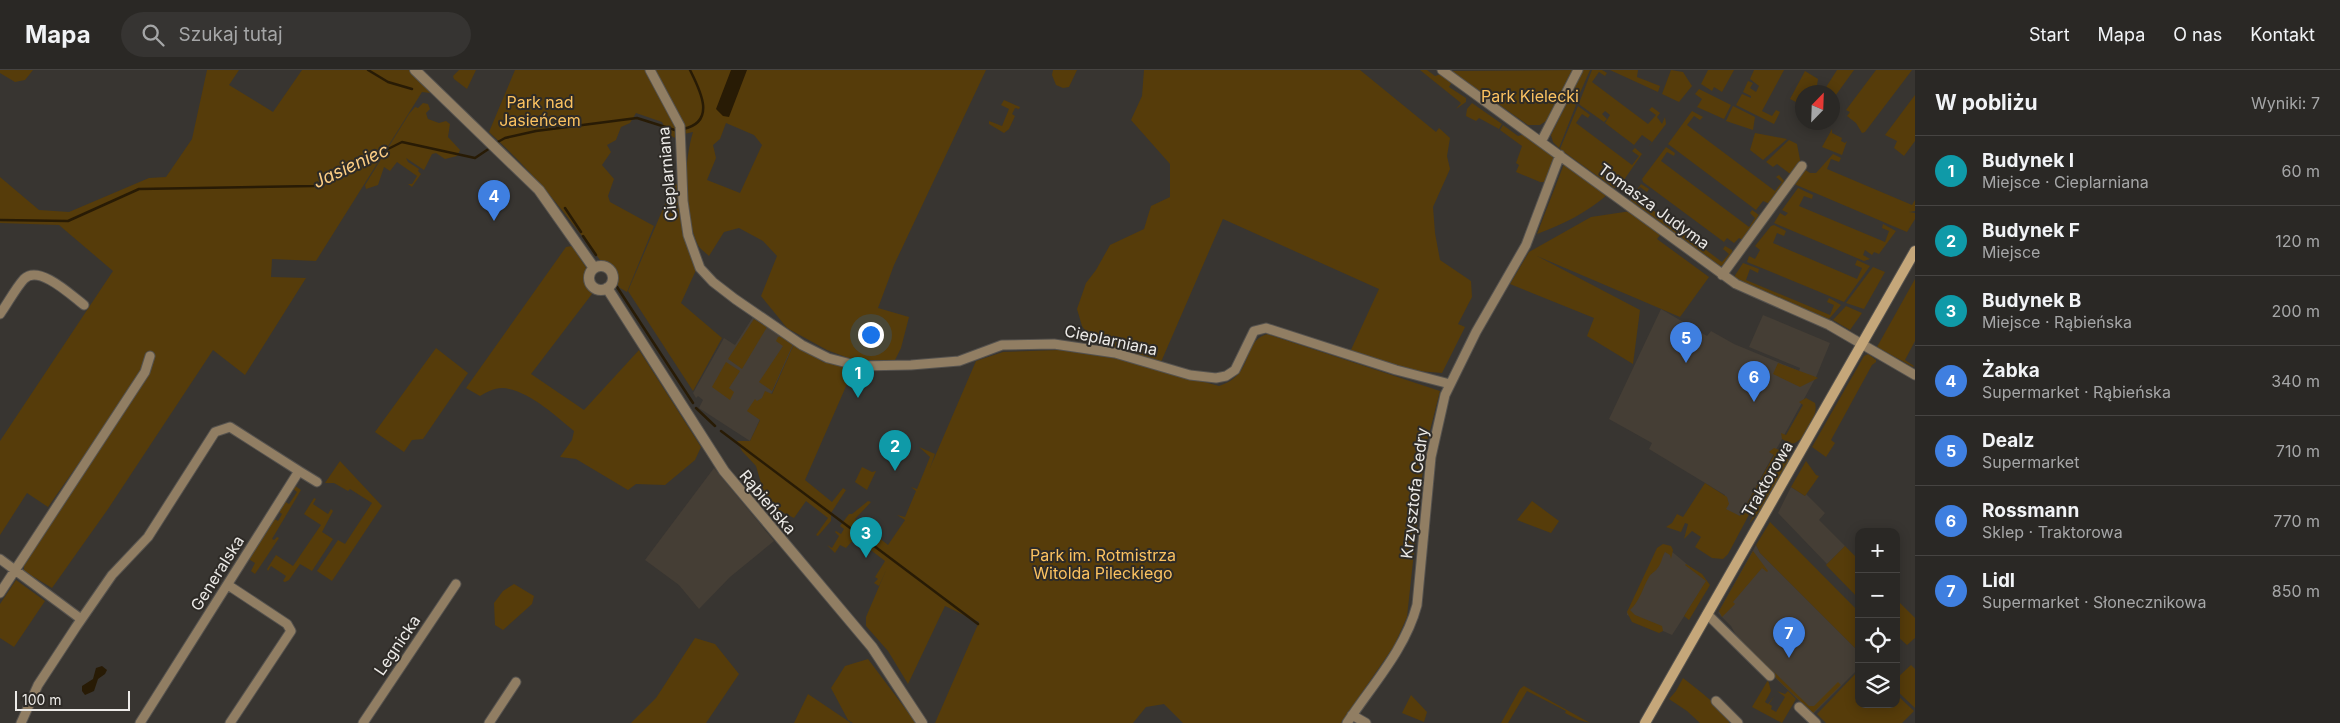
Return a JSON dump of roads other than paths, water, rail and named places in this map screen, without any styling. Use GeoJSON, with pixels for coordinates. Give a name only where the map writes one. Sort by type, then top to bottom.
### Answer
{"type":"FeatureCollection","features":[{"type":"Feature","properties":{"kind":"main road","name":"Traktorowa"},"geometry":{"type":"LineString","coordinates":[[1645,723],[1915,251]]}},
{"type":"Feature","properties":{"kind":"street","name":"Rąbieńska"},"geometry":{"type":"LineString","coordinates":[[415,70],[487,138],[547,199],[594,268]]}},
{"type":"Feature","properties":{"kind":"street","name":"Cieplarniana"},"geometry":{"type":"LineString","coordinates":[[650,70],[681,130],[685,218],[694,256],[702,272],[735,299],[802,345],[828,358],[859,366],[911,365],[959,361],[1002,345],[1054,344],[1115,353],[1190,375],[1216,378],[1226,376],[1235,370],[1254,331],[1266,328],[1396,370],[1450,384]]}},
{"type":"Feature","properties":{"kind":"street","name":"Tomasza Judyma"},"geometry":{"type":"LineString","coordinates":[[1442,70],[1722,275],[1743,288],[1829,324],[1915,375]]}},
{"type":"Feature","properties":{"kind":"street"},"geometry":{"type":"LineString","coordinates":[[1541,142],[1578,70]]}},
{"type":"Feature","properties":{"kind":"street","name":"Krzysztofa Cedry"},"geometry":{"type":"LineString","coordinates":[[1350,719],[1394,656],[1414,617],[1417,605],[1431,457],[1440,411],[1450,384],[1476,332],[1526,245],[1536,223],[1560,155]]}},
{"type":"Feature","properties":{"kind":"street"},"geometry":{"type":"LineString","coordinates":[[1722,275],[1802,166]]}},
{"type":"Feature","properties":{"kind":"street","name":"Rąbieńska"},"geometry":{"type":"LineString","coordinates":[[601,266],[611,271],[613,279],[607,288],[598,290],[590,284],[589,275],[594,268],[601,266]]}},
{"type":"Feature","properties":{"kind":"street"},"geometry":{"type":"LineString","coordinates":[[0,314],[24,278],[35,274],[46,277],[84,305]]}},
{"type":"Feature","properties":{"kind":"street","name":"Rąbieńska"},"geometry":{"type":"LineString","coordinates":[[607,288],[727,476],[872,647],[922,723]]}},
{"type":"Feature","properties":{"kind":"street"},"geometry":{"type":"LineString","coordinates":[[0,593],[145,372],[150,356]]}},
{"type":"Feature","properties":{"kind":"street"},"geometry":{"type":"LineString","coordinates":[[21,723],[38,685],[81,619],[112,575],[148,537],[215,432],[230,427],[317,482]]}},
{"type":"Feature","properties":{"kind":"street","name":"Generalska"},"geometry":{"type":"LineString","coordinates":[[140,723],[300,471]]}},
{"type":"Feature","properties":{"kind":"street"},"geometry":{"type":"LineString","coordinates":[[0,559],[81,619]]}},
{"type":"Feature","properties":{"kind":"street","name":"Legnicka"},"geometry":{"type":"LineString","coordinates":[[363,723],[456,584]]}},
{"type":"Feature","properties":{"kind":"street"},"geometry":{"type":"LineString","coordinates":[[228,585],[287,624],[291,631],[230,723]]}},
{"type":"Feature","properties":{"kind":"street"},"geometry":{"type":"LineString","coordinates":[[1707,614],[1770,676]]}},
{"type":"Feature","properties":{"kind":"street"},"geometry":{"type":"LineString","coordinates":[[490,723],[516,682]]}},
{"type":"Feature","properties":{"kind":"street"},"geometry":{"type":"LineString","coordinates":[[1716,701],[1738,723]]}},
{"type":"Feature","properties":{"kind":"street"},"geometry":{"type":"LineString","coordinates":[[1800,707],[1816,723]]}},
{"type":"Feature","properties":{"kind":"street"},"geometry":{"type":"LineString","coordinates":[[1350,719],[1366,723]]}},
{"type":"Feature","properties":{"kind":"waterway"},"geometry":{"type":"LineString","coordinates":[[368,70],[388,82],[412,89]]}},
{"type":"Feature","properties":{"kind":"waterway","name":"Jasieniec"},"geometry":{"type":"LineString","coordinates":[[683,129],[700,120],[703,113],[701,96],[690,70]]}},
{"type":"Feature","properties":{"kind":"waterway","name":"Jasieniec"},"geometry":{"type":"LineString","coordinates":[[496,143],[505,138],[536,131],[637,118],[678,131]]}},
{"type":"Feature","properties":{"kind":"waterway","name":"Jasieniec"},"geometry":{"type":"LineString","coordinates":[[0,220],[68,221],[139,189],[314,186],[402,142],[475,158],[490,148]]}},
{"type":"Feature","properties":{"kind":"waterway"},"geometry":{"type":"LineString","coordinates":[[565,208],[581,232]]}},
{"type":"Feature","properties":{"kind":"waterway"},"geometry":{"type":"LineString","coordinates":[[583,236],[596,255]]}},
{"type":"Feature","properties":{"kind":"waterway"},"geometry":{"type":"LineString","coordinates":[[617,287],[693,403]]}},
{"type":"Feature","properties":{"kind":"waterway"},"geometry":{"type":"LineString","coordinates":[[696,408],[715,426]]}},
{"type":"Feature","properties":{"kind":"waterway"},"geometry":{"type":"LineString","coordinates":[[721,431],[978,624]]}},
{"type":"Feature","properties":{"kind":"place","name":"Żabka"},"geometry":{"type":"Point","coordinates":[494,221]}},
{"type":"Feature","properties":{"kind":"place","name":"Dealz"},"geometry":{"type":"Point","coordinates":[1686,363]}},
{"type":"Feature","properties":{"kind":"place","name":"Budynek I"},"geometry":{"type":"Point","coordinates":[858,398]}},
{"type":"Feature","properties":{"kind":"place","name":"Rossmann"},"geometry":{"type":"Point","coordinates":[1754,402]}},
{"type":"Feature","properties":{"kind":"place","name":"Budynek F"},"geometry":{"type":"Point","coordinates":[895,471]}},
{"type":"Feature","properties":{"kind":"place","name":"Budynek B"},"geometry":{"type":"Point","coordinates":[866,558]}},
{"type":"Feature","properties":{"kind":"place","name":"Lidl"},"geometry":{"type":"Point","coordinates":[1789,658]}},
{"type":"Feature","properties":{"kind":"park label","name":"Park Kielecki"},"geometry":{"type":"Point","coordinates":[1530,96]}},
{"type":"Feature","properties":{"kind":"park label","name":"Park nad Jasieńcem"},"geometry":{"type":"Point","coordinates":[540,111]}},
{"type":"Feature","properties":{"kind":"park label","name":"Park im. Rotmistrza Witolda Pileckiego"},"geometry":{"type":"Point","coordinates":[1103,564]}}]}
